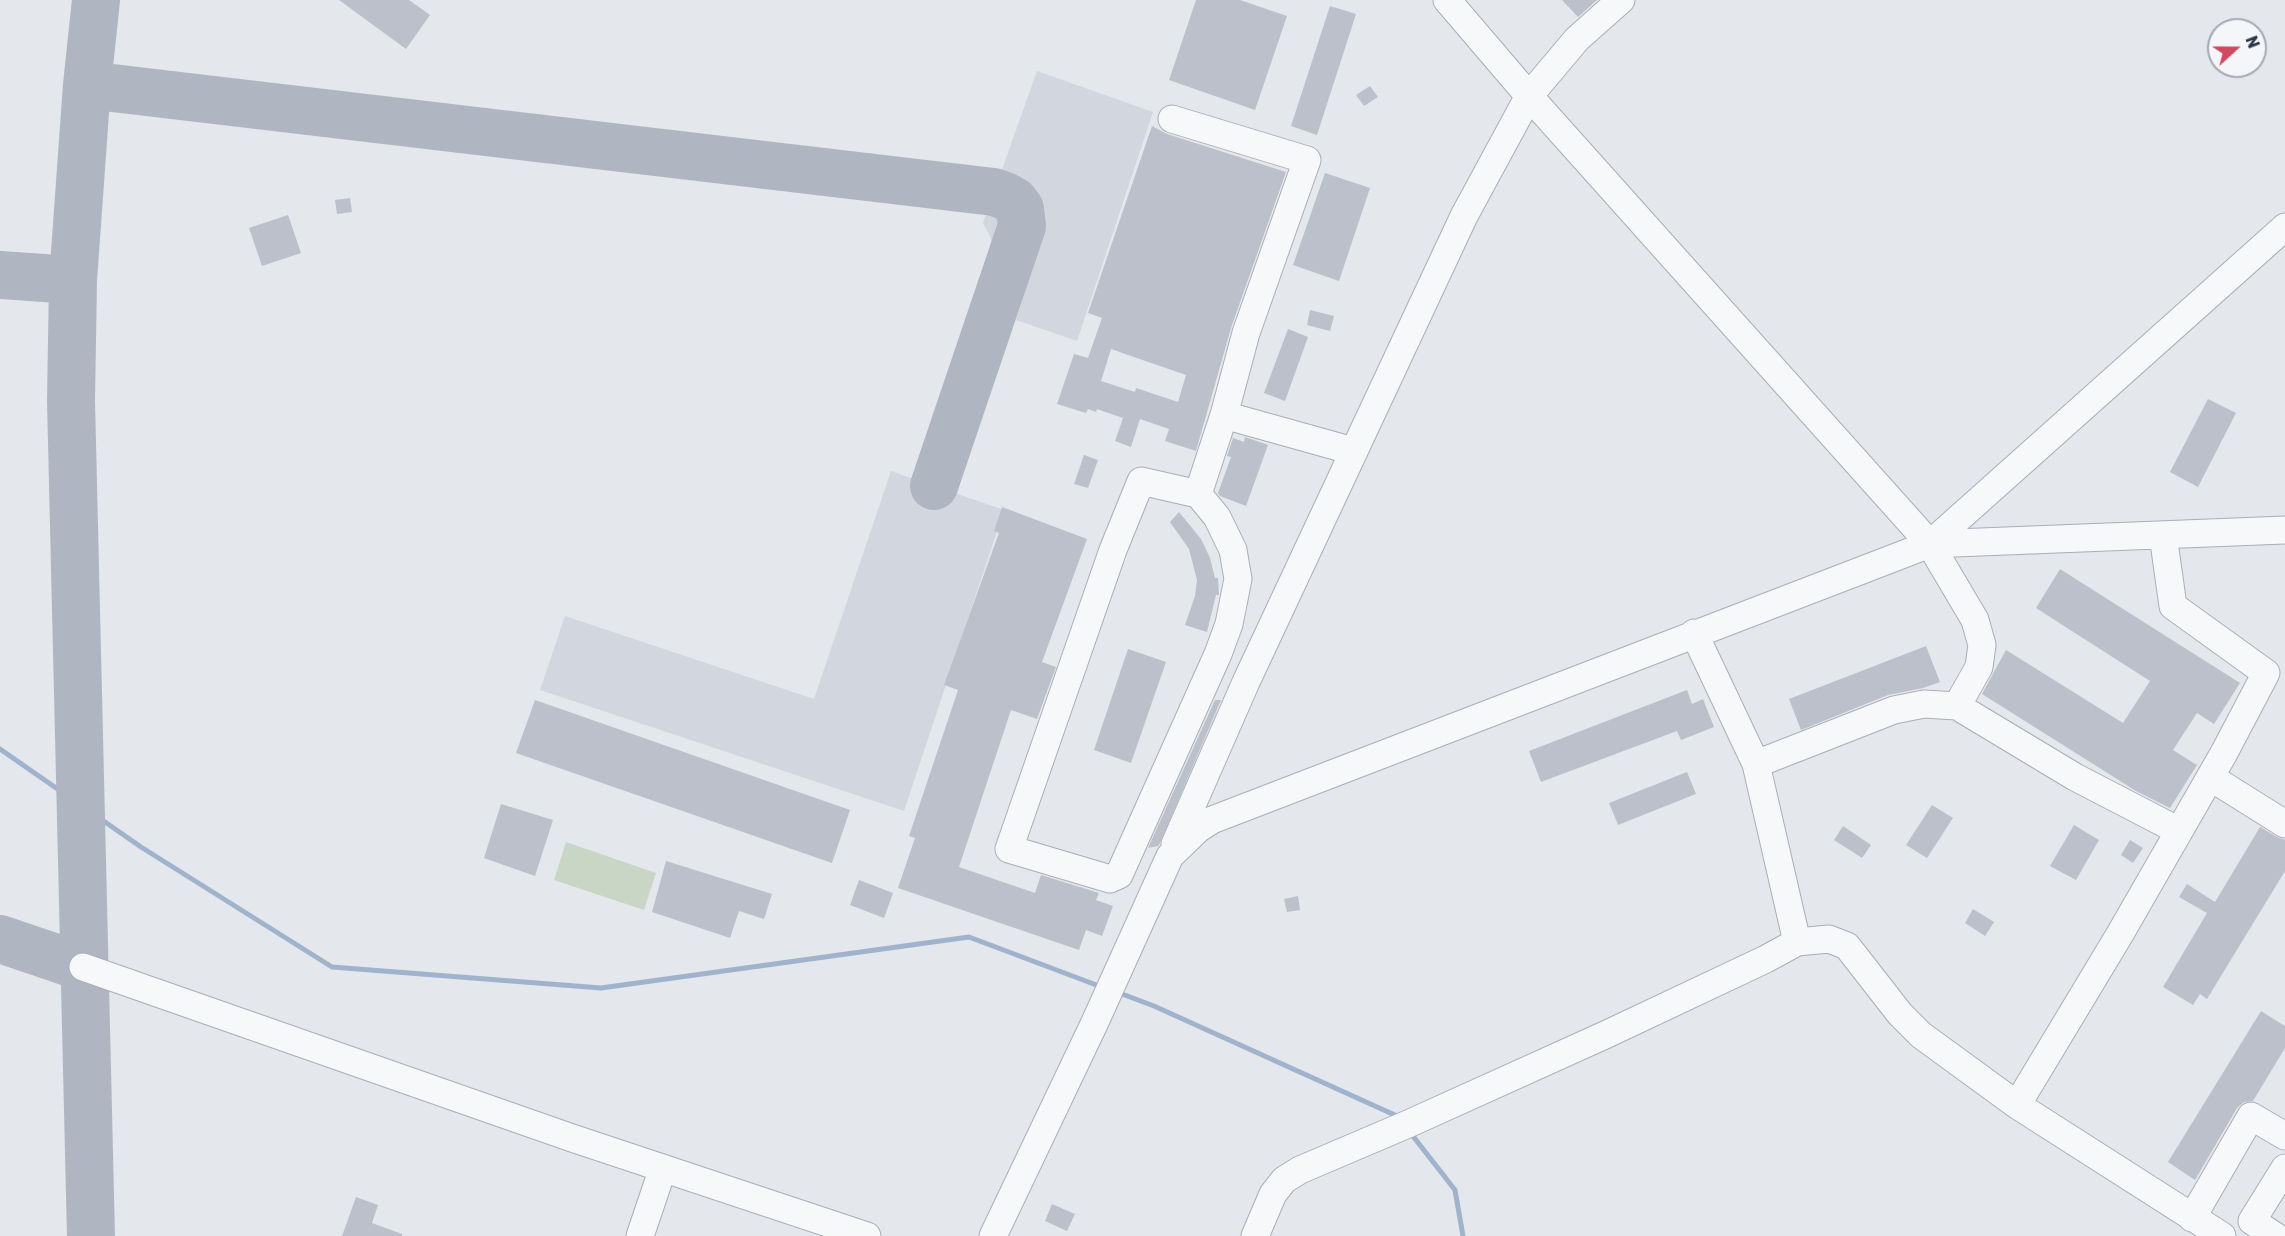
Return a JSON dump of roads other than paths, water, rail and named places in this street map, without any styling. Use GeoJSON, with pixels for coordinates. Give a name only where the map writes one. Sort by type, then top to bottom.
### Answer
{"type":"FeatureCollection","features":[{"type":"Feature","properties":{"kind":"lane"},"geometry":{"type":"LineString","coordinates":[[1447,0],[1930,544],[1975,620],[1982,645],[1983,652],[1979,667],[1957,706]]}},
{"type":"Feature","properties":{"kind":"lane"},"geometry":{"type":"LineString","coordinates":[[993,1236],[1095,1022],[1253,668],[1464,216],[1530,96],[1577,39],[1621,0]]}},
{"type":"Feature","properties":{"kind":"lane"},"geometry":{"type":"LineString","coordinates":[[1172,119],[1307,160],[1246,333],[1224,415],[1198,494]]}},
{"type":"Feature","properties":{"kind":"lane"},"geometry":{"type":"LineString","coordinates":[[1930,544],[2285,227]]}},
{"type":"Feature","properties":{"kind":"lane"},"geometry":{"type":"LineString","coordinates":[[1224,415],[1353,451]]}},
{"type":"Feature","properties":{"kind":"lane"},"geometry":{"type":"LineString","coordinates":[[1141,481],[1198,494],[1217,517],[1233,550],[1238,579],[1229,624],[1218,654],[1119,875],[1110,879],[1009,849],[1109,561],[1141,481]]}},
{"type":"Feature","properties":{"kind":"lane"},"geometry":{"type":"LineString","coordinates":[[1170,856],[1198,829],[1212,820],[1930,544],[2285,530]]}},
{"type":"Feature","properties":{"kind":"lane"},"geometry":{"type":"LineString","coordinates":[[2017,1105],[2179,831],[2266,673],[2174,606],[2163,535]]}},
{"type":"Feature","properties":{"kind":"lane"},"geometry":{"type":"LineString","coordinates":[[1694,633],[1756,764],[1797,942]]}},
{"type":"Feature","properties":{"kind":"lane"},"geometry":{"type":"LineString","coordinates":[[1218,654],[1253,668]]}},
{"type":"Feature","properties":{"kind":"lane"},"geometry":{"type":"LineString","coordinates":[[1756,764],[1894,710],[1924,704],[1957,706],[2075,777],[2179,831]]}},
{"type":"Feature","properties":{"kind":"lane"},"geometry":{"type":"LineString","coordinates":[[2210,777],[2285,824]]}},
{"type":"Feature","properties":{"kind":"lane"},"geometry":{"type":"LineString","coordinates":[[1256,1236],[1273,1194],[1284,1180],[1300,1170],[1605,1035],[1797,942],[1829,939],[1848,946],[1900,1014],[1921,1035],[2017,1105],[2222,1236]]}},
{"type":"Feature","properties":{"kind":"lane"},"geometry":{"type":"LineString","coordinates":[[83,967],[663,1168],[867,1236]]}},
{"type":"Feature","properties":{"kind":"lane"},"geometry":{"type":"LineString","coordinates":[[2192,1218],[2251,1116],[2285,1136]]}},
{"type":"Feature","properties":{"kind":"lane"},"geometry":{"type":"LineString","coordinates":[[640,1236],[663,1168]]}},
{"type":"Feature","properties":{"kind":"lane"},"geometry":{"type":"LineString","coordinates":[[2275,1236],[2252,1221],[2285,1168]]}},
{"type":"Feature","properties":{"kind":"waterway"},"geometry":{"type":"LineString","coordinates":[[0,749],[141,847],[332,967],[601,988],[969,937],[1099,986]]}},
{"type":"Feature","properties":{"kind":"waterway"},"geometry":{"type":"LineString","coordinates":[[1122,994],[1154,1006],[1397,1116],[1399,1119]]}},
{"type":"Feature","properties":{"kind":"waterway"},"geometry":{"type":"LineString","coordinates":[[1409,1131],[1455,1190],[1463,1236]]}}]}
